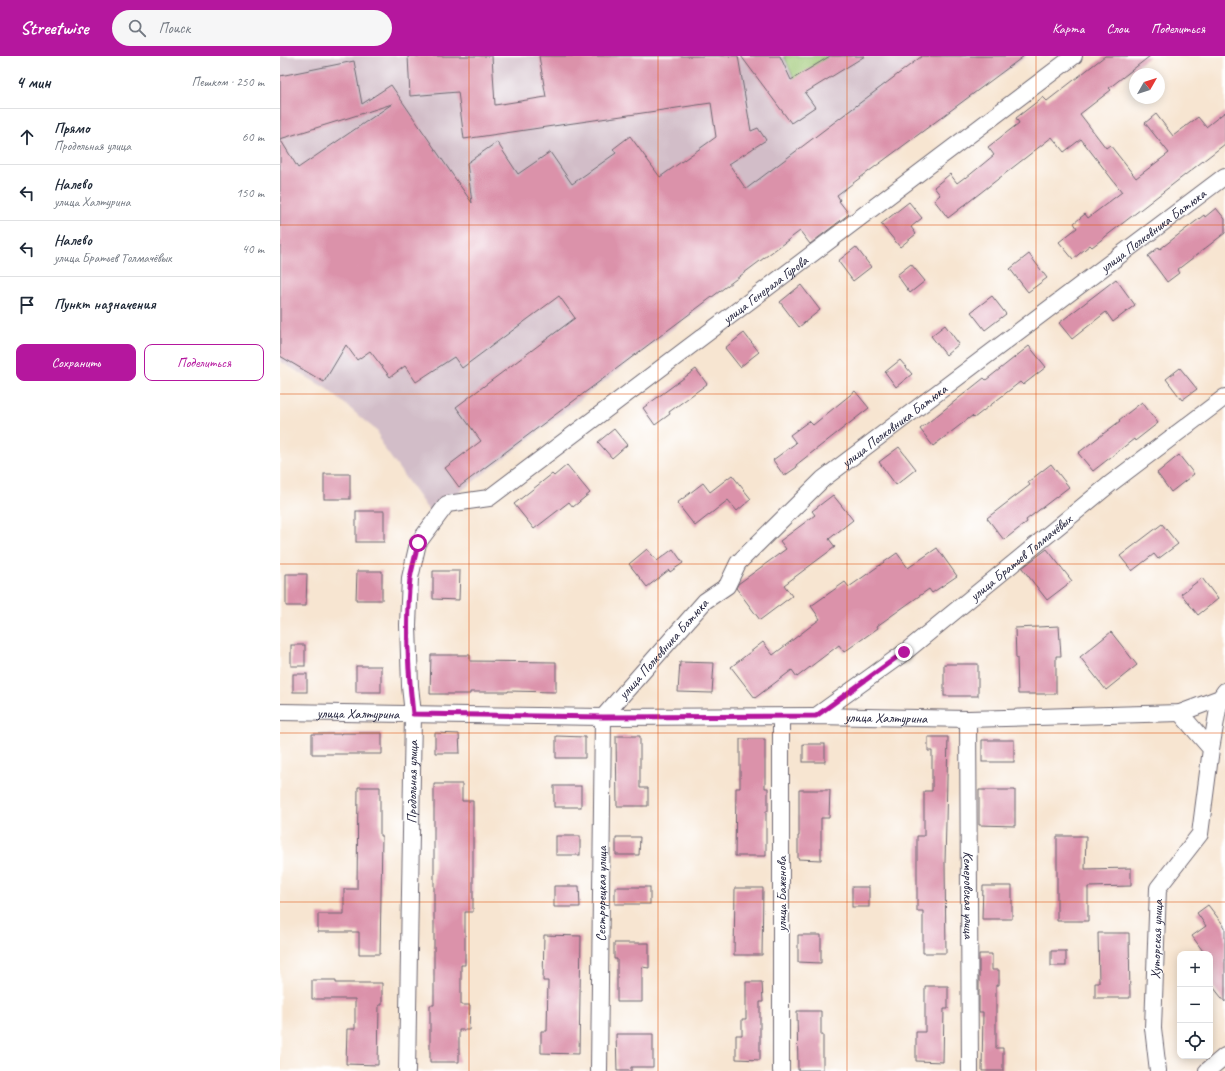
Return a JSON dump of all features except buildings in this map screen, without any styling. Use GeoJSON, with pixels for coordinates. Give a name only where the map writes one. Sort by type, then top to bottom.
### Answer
{"type":"FeatureCollection","features":[{"type":"Feature","properties":{"kind":"street","name":"улица Генерала Гурова"},"geometry":{"type":"LineString","coordinates":[[447,504],[489,498],[1074,56]]}},
{"type":"Feature","properties":{"kind":"street","name":"улица Полковника Батюка"},"geometry":{"type":"LineString","coordinates":[[603,717],[705,601],[727,586],[738,563],[823,479],[1225,176]]}},
{"type":"Feature","properties":{"kind":"street","name":"улица Братьев Толмачёвых"},"geometry":{"type":"LineString","coordinates":[[816,716],[904,652],[1110,484],[1225,397]]}},
{"type":"Feature","properties":{"kind":"street","name":"Продольная улица"},"geometry":{"type":"LineString","coordinates":[[407,1071],[413,714],[410,686],[408,625],[410,578],[418,543],[447,504]]}},
{"type":"Feature","properties":{"kind":"street","name":"улица Халтурина"},"geometry":{"type":"LineString","coordinates":[[280,712],[603,717],[816,716],[968,719],[1180,713],[1223,694]]}},
{"type":"Feature","properties":{"kind":"street","name":"Хуторская улица"},"geometry":{"type":"LineString","coordinates":[[1158,1071],[1153,1028],[1158,888],[1200,834],[1210,749],[1223,694]]}},
{"type":"Feature","properties":{"kind":"street"},"geometry":{"type":"LineString","coordinates":[[1180,713],[1210,749]]}},
{"type":"Feature","properties":{"kind":"street","name":"Сестрорецкая улица"},"geometry":{"type":"LineString","coordinates":[[599,1071],[603,717]]}},
{"type":"Feature","properties":{"kind":"street","name":"улица Баженова"},"geometry":{"type":"LineString","coordinates":[[781,717],[781,1071]]}},
{"type":"Feature","properties":{"kind":"street","name":"Кемеровская улица"},"geometry":{"type":"LineString","coordinates":[[968,719],[970,1071]]}},
{"type":"Feature","properties":{"kind":"street"},"geometry":{"type":"LineString","coordinates":[[1207,1071],[1225,1056]]}},
{"type":"Feature","properties":{"kind":"shaded area"},"geometry":{"type":"Polygon","coordinates":[[[280,56],[784,56],[794,79],[827,58],[826,56],[1027,56],[851,184],[841,200],[431,514],[382,445],[377,431],[327,389],[280,361],[280,56]]]}},
{"type":"Feature","properties":{"kind":"green space"},"geometry":{"type":"Polygon","coordinates":[[[784,56],[826,56],[827,58],[794,79],[784,56]]]}},
{"type":"Feature","properties":{"kind":"route"},"geometry":{"type":"LineString","coordinates":[[418,543],[410,578],[408,625],[410,686],[413,714],[603,717],[816,716],[904,652]]}}]}
